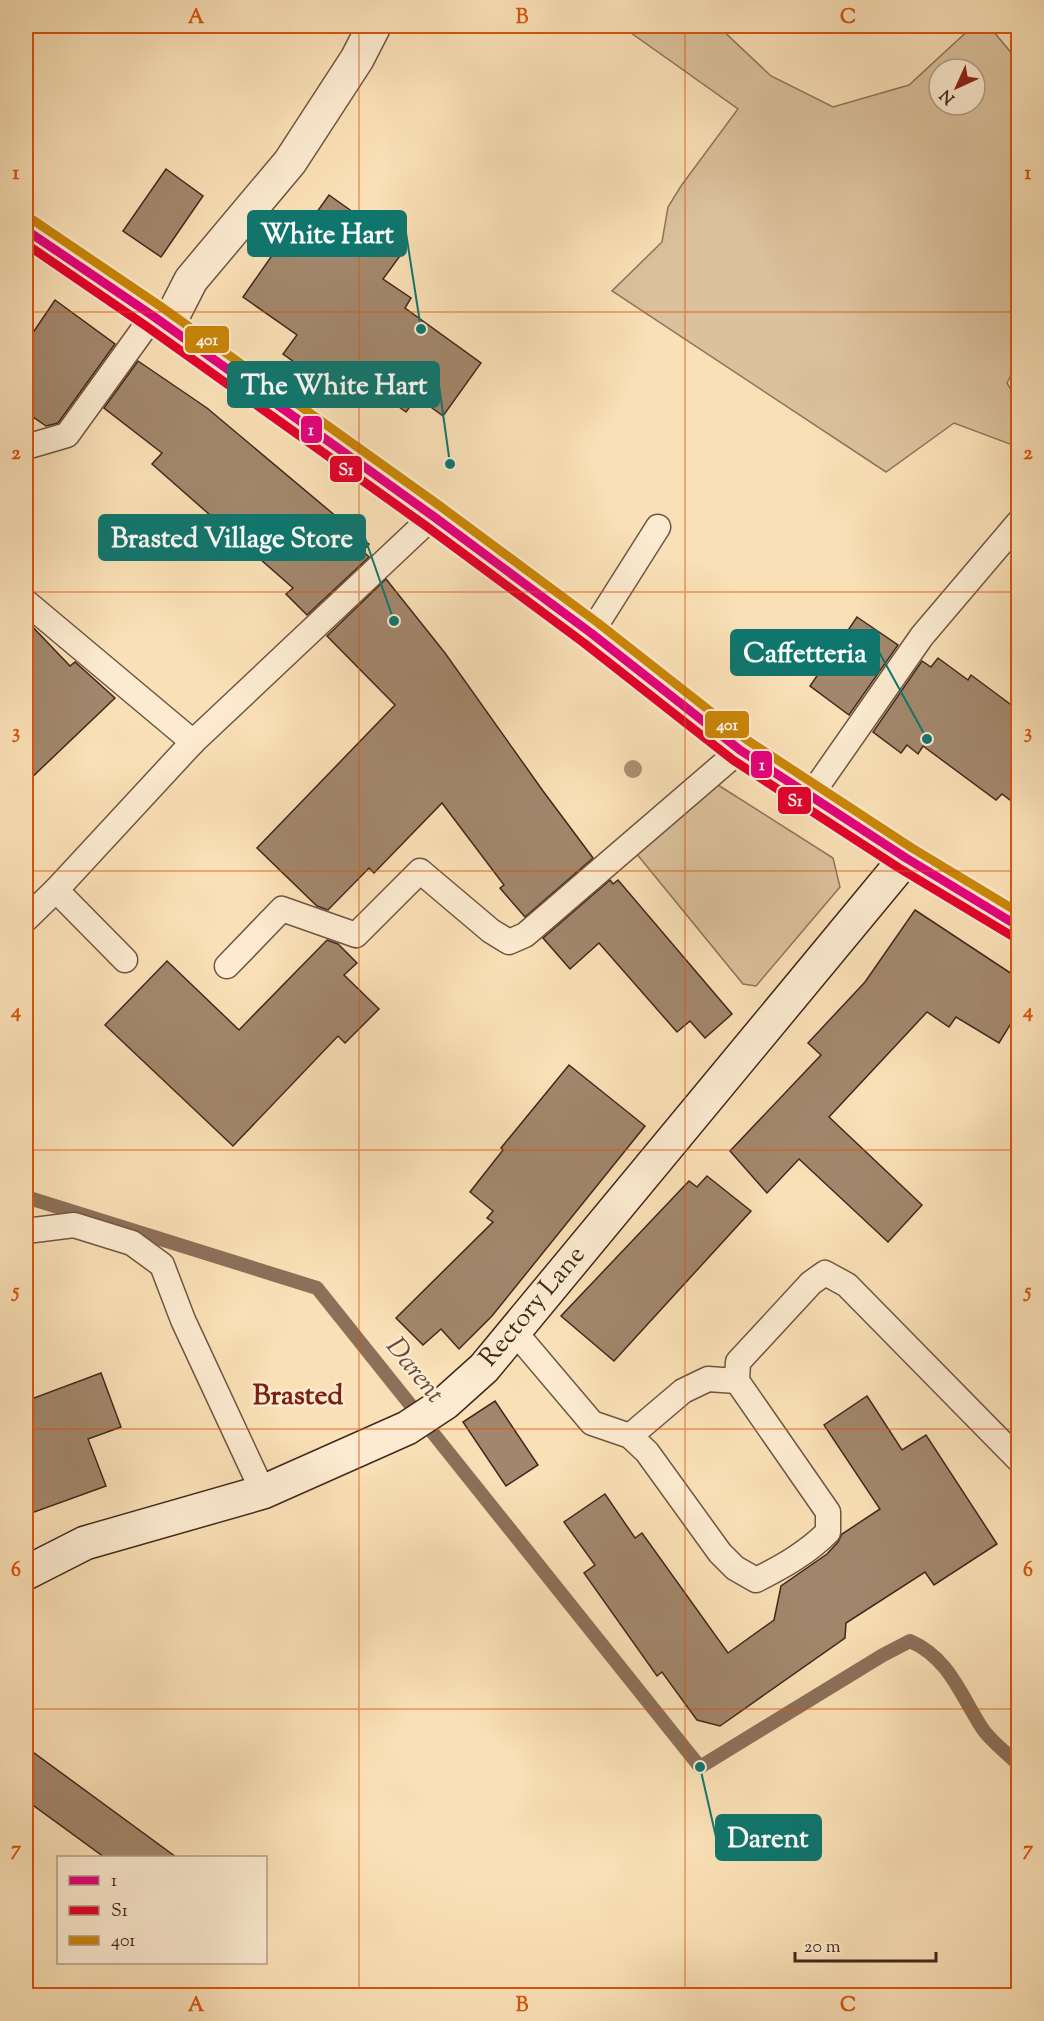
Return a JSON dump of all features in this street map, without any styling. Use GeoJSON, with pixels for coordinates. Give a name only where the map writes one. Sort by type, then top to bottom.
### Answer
{"type":"FeatureCollection","features":[{"type":"Feature","properties":{"kind":"main road"},"geometry":{"type":"LineString","coordinates":[[26,230],[433,516],[591,633],[740,750],[906,858],[1016,921]]}},
{"type":"Feature","properties":{"kind":"street"},"geometry":{"type":"LineString","coordinates":[[160,322],[191,280],[290,162],[357,60],[374,26]]}},
{"type":"Feature","properties":{"kind":"street","name":"Rectory Lane"},"geometry":{"type":"LineString","coordinates":[[26,1572],[85,1543],[263,1492],[407,1428],[445,1403],[483,1368],[906,858]]}},
{"type":"Feature","properties":{"kind":"lane"},"geometry":{"type":"LineString","coordinates":[[26,447],[67,435],[160,322]]}},
{"type":"Feature","properties":{"kind":"lane"},"geometry":{"type":"LineString","coordinates":[[26,919],[56,890],[193,742],[433,516]]}},
{"type":"Feature","properties":{"kind":"lane"},"geometry":{"type":"LineString","coordinates":[[811,795],[922,636],[1018,523]]}},
{"type":"Feature","properties":{"kind":"lane"},"geometry":{"type":"LineString","coordinates":[[591,633],[658,527]]}},
{"type":"Feature","properties":{"kind":"lane"},"geometry":{"type":"LineString","coordinates":[[26,602],[193,742]]}},
{"type":"Feature","properties":{"kind":"lane"},"geometry":{"type":"LineString","coordinates":[[227,966],[282,909],[356,935],[420,871],[491,931],[509,942],[525,935],[740,750]]}},
{"type":"Feature","properties":{"kind":"lane"},"geometry":{"type":"LineString","coordinates":[[56,890],[125,960]]}},
{"type":"Feature","properties":{"kind":"lane"},"geometry":{"type":"LineString","coordinates":[[26,1231],[74,1225],[132,1243],[162,1265],[183,1320],[263,1492]]}},
{"type":"Feature","properties":{"kind":"lane"},"geometry":{"type":"LineString","coordinates":[[514,1331],[592,1423],[630,1436],[647,1452],[720,1553],[735,1568],[756,1580],[782,1567],[818,1543],[828,1532],[828,1512],[737,1381],[738,1362],[811,1283],[825,1273],[847,1285],[1018,1459]]}},
{"type":"Feature","properties":{"kind":"lane"},"geometry":{"type":"LineString","coordinates":[[630,1436],[683,1391],[708,1379],[737,1381]]}},
{"type":"Feature","properties":{"kind":"shaded area"},"geometry":{"type":"Polygon","coordinates":[[[592,26],[718,26],[771,76],[833,107],[909,85],[927,68],[927,117],[987,117],[987,57],[939,57],[973,26],[989,26],[1018,61],[1018,362],[1007,383],[1018,402],[1018,447],[954,423],[886,472],[612,291],[662,242],[668,207],[738,109],[631,33],[592,26]]]}},
{"type":"Feature","properties":{"kind":"shaded area"},"geometry":{"type":"Polygon","coordinates":[[[718,785],[833,858],[840,887],[756,986],[743,984],[636,853],[718,785]]]}},
{"type":"Feature","properties":{"kind":"building"},"geometry":{"type":"Polygon","coordinates":[[[166,169],[203,196],[161,257],[123,231],[166,169]]]}},
{"type":"Feature","properties":{"kind":"building"},"geometry":{"type":"Polygon","coordinates":[[[329,195],[405,249],[383,279],[411,298],[405,308],[481,363],[443,416],[417,397],[406,412],[336,362],[322,382],[283,354],[297,335],[243,297],[292,227],[302,233],[329,195]]]}},
{"type":"Feature","properties":{"kind":"building"},"geometry":{"type":"Polygon","coordinates":[[[55,300],[115,344],[58,423],[46,426],[26,412],[26,343],[55,300]]]}},
{"type":"Feature","properties":{"kind":"building"},"geometry":{"type":"Polygon","coordinates":[[[138,361],[207,408],[369,544],[363,551],[369,557],[307,615],[286,594],[293,588],[152,464],[162,453],[104,408],[138,361]]]}},
{"type":"Feature","properties":{"kind":"building"},"geometry":{"type":"Polygon","coordinates":[[[386,579],[445,653],[593,858],[525,917],[500,888],[504,885],[442,803],[374,873],[369,868],[328,910],[317,906],[257,848],[395,705],[327,636],[386,579]]]}},
{"type":"Feature","properties":{"kind":"building"},"geometry":{"type":"Polygon","coordinates":[[[857,617],[898,645],[849,715],[810,686],[857,617]]]}},
{"type":"Feature","properties":{"kind":"building"},"geometry":{"type":"Polygon","coordinates":[[[26,620],[70,666],[75,662],[115,698],[26,783],[26,620]]]}},
{"type":"Feature","properties":{"kind":"building"},"geometry":{"type":"Polygon","coordinates":[[[938,658],[968,680],[971,675],[1018,710],[1018,806],[1002,794],[996,800],[923,746],[918,754],[907,745],[901,753],[873,732],[922,661],[931,667],[938,658]]]}},
{"type":"Feature","properties":{"kind":"building"},"geometry":{"type":"Polygon","coordinates":[[[610,880],[613,884],[618,880],[732,1014],[705,1038],[690,1021],[677,1032],[599,943],[570,969],[543,938],[610,880]]]}},
{"type":"Feature","properties":{"kind":"building"},"geometry":{"type":"Polygon","coordinates":[[[915,910],[1018,978],[1018,1012],[999,1043],[956,1017],[949,1027],[927,1012],[829,1117],[922,1205],[888,1242],[799,1159],[767,1193],[730,1151],[821,1055],[808,1043],[865,982],[915,910]]]}},
{"type":"Feature","properties":{"kind":"building"},"geometry":{"type":"Polygon","coordinates":[[[327,940],[338,944],[357,963],[344,975],[379,1009],[345,1043],[338,1036],[233,1146],[105,1025],[167,961],[239,1030],[327,940]]]}},
{"type":"Feature","properties":{"kind":"building"},"geometry":{"type":"Polygon","coordinates":[[[569,1065],[645,1126],[492,1316],[459,1349],[441,1329],[423,1345],[396,1318],[493,1222],[487,1218],[493,1211],[470,1192],[503,1150],[501,1148],[569,1065]]]}},
{"type":"Feature","properties":{"kind":"building"},"geometry":{"type":"Polygon","coordinates":[[[707,1176],[751,1211],[614,1361],[561,1316],[689,1181],[697,1187],[707,1176]]]}},
{"type":"Feature","properties":{"kind":"building"},"geometry":{"type":"Polygon","coordinates":[[[101,1373],[121,1427],[88,1439],[106,1486],[26,1515],[26,1401],[101,1373]]]}},
{"type":"Feature","properties":{"kind":"building"},"geometry":{"type":"Polygon","coordinates":[[[867,1396],[902,1450],[926,1435],[997,1544],[934,1585],[925,1572],[846,1623],[845,1638],[720,1726],[697,1720],[662,1672],[657,1676],[584,1573],[595,1565],[564,1522],[605,1494],[635,1538],[642,1533],[728,1653],[774,1620],[781,1586],[827,1554],[842,1534],[880,1509],[824,1425],[867,1396]]]}},
{"type":"Feature","properties":{"kind":"building"},"geometry":{"type":"Polygon","coordinates":[[[495,1401],[538,1465],[506,1486],[463,1422],[495,1401]]]}},
{"type":"Feature","properties":{"kind":"building"},"geometry":{"type":"Polygon","coordinates":[[[26,1747],[175,1856],[103,1856],[26,1800],[26,1747]]]}},
{"type":"Feature","properties":{"kind":"waterway","name":"Darent"},"geometry":{"type":"LineString","coordinates":[[26,1197],[317,1288],[700,1767],[883,1655],[910,1641],[935,1657],[952,1678],[985,1732],[1015,1761],[1018,1761]]}},
{"type":"Feature","properties":{"kind":"transit line","name":"401"},"geometry":{"type":"LineString","coordinates":[[33,220],[160,306],[440,506],[598,623],[747,740],[912,848],[1018,912]]}},
{"type":"Feature","properties":{"kind":"transit line","name":"1"},"geometry":{"type":"LineString","coordinates":[[26,230],[153,316],[433,516],[591,633],[740,750],[906,858],[1018,926]]}},
{"type":"Feature","properties":{"kind":"transit line","name":"S1"},"geometry":{"type":"LineString","coordinates":[[26,244],[146,326],[426,526],[584,643],[733,760],[899,868],[1012,936]]}},
{"type":"Feature","properties":{"kind":"place","name":"White Hart"},"geometry":{"type":"Point","coordinates":[421,329]}},
{"type":"Feature","properties":{"kind":"place","name":"The White Hart"},"geometry":{"type":"Point","coordinates":[450,464]}},
{"type":"Feature","properties":{"kind":"place","name":"Brasted Village Store"},"geometry":{"type":"Point","coordinates":[394,621]}},
{"type":"Feature","properties":{"kind":"place","name":"Caffetteria"},"geometry":{"type":"Point","coordinates":[927,739]}},
{"type":"Feature","properties":{"kind":"place","name":"Darent"},"geometry":{"type":"Point","coordinates":[700,1767]}},
{"type":"Feature","properties":{"kind":"district","name":"Brasted"},"geometry":{"type":"Point","coordinates":[298,1397]}}]}
